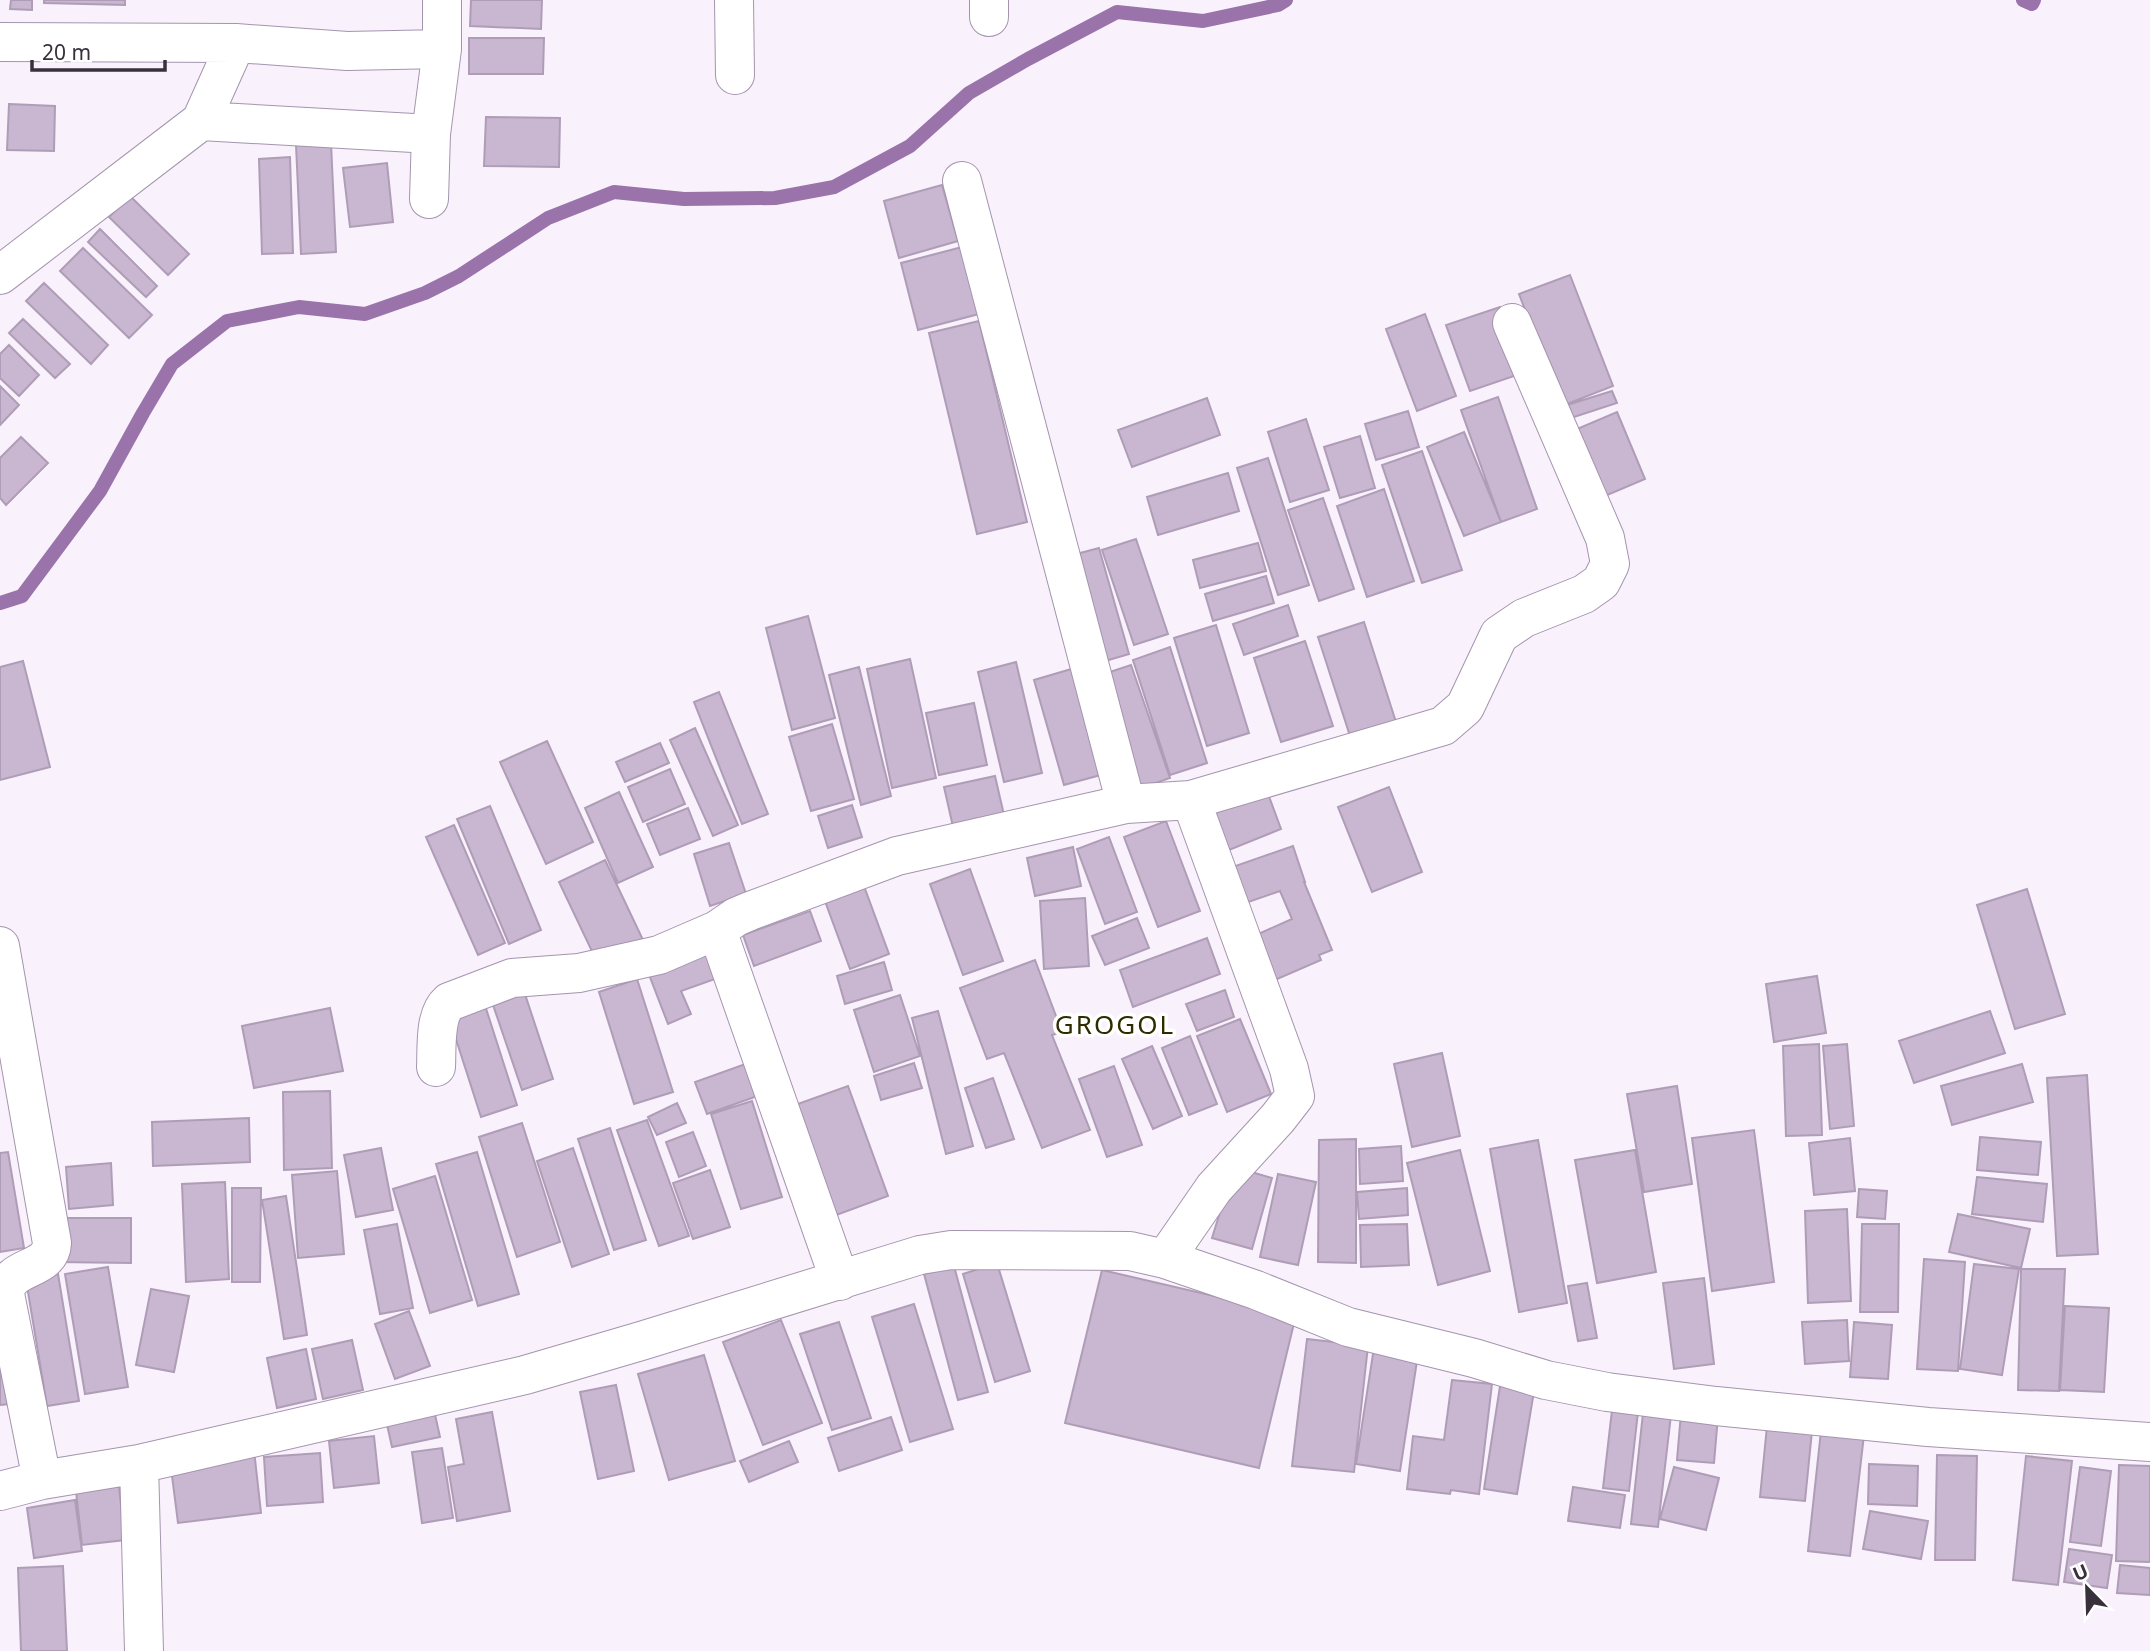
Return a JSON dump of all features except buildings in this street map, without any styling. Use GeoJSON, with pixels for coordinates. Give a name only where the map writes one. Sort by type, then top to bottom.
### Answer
{"type":"FeatureCollection","features":[{"type":"Feature","properties":{"kind":"street"},"geometry":{"type":"LineString","coordinates":[[429,199],[431,134],[442,49],[442,0]]}},
{"type":"Feature","properties":{"kind":"street"},"geometry":{"type":"LineString","coordinates":[[734,0],[735,75]]}},
{"type":"Feature","properties":{"kind":"street"},"geometry":{"type":"LineString","coordinates":[[0,42],[236,43],[347,51],[442,49]]}},
{"type":"Feature","properties":{"kind":"street"},"geometry":{"type":"LineString","coordinates":[[0,275],[201,121],[236,43]]}},
{"type":"Feature","properties":{"kind":"street"},"geometry":{"type":"LineString","coordinates":[[201,121],[431,134]]}},
{"type":"Feature","properties":{"kind":"street"},"geometry":{"type":"LineString","coordinates":[[962,181],[1126,804]]}},
{"type":"Feature","properties":{"kind":"street"},"geometry":{"type":"LineString","coordinates":[[436,1068],[443,1006],[512,978],[579,973],[659,955],[717,930],[750,911],[897,856],[1126,804],[1191,800],[1443,726],[1465,707],[1499,635],[1524,618],[1584,594],[1601,582],[1610,564],[1605,538],[1512,323]]}},
{"type":"Feature","properties":{"kind":"street"},"geometry":{"type":"LineString","coordinates":[[1164,1259],[1214,1188],[1295,1096],[1289,1069],[1191,800]]}},
{"type":"Feature","properties":{"kind":"street"},"geometry":{"type":"LineString","coordinates":[[717,930],[841,1281]]}},
{"type":"Feature","properties":{"kind":"street"},"geometry":{"type":"LineString","coordinates":[[0,946],[52,1243],[52,1252],[12,1278],[6,1284],[5,1294],[42,1480]]}},
{"type":"Feature","properties":{"kind":"street"},"geometry":{"type":"LineString","coordinates":[[0,1491],[42,1480],[139,1464],[525,1375],[920,1255],[951,1250],[1130,1251],[1164,1259],[1256,1290],[1348,1326],[1474,1358],[1546,1380],[1607,1392],[1716,1406],[1928,1427],[2150,1442]]}},
{"type":"Feature","properties":{"kind":"street"},"geometry":{"type":"LineString","coordinates":[[139,1464],[144,1651]]}},
{"type":"Feature","properties":{"kind":"waterway"},"geometry":{"type":"LineString","coordinates":[[0,603],[22,596],[100,491],[172,364],[227,321],[299,307],[365,314],[425,293],[459,276],[548,218],[614,192],[684,199],[775,198],[834,187],[910,146],[969,93],[1117,12],[1203,21],[1278,5],[1286,0]]}},
{"type":"Feature","properties":{"kind":"waterway"},"geometry":{"type":"LineString","coordinates":[[2023,0],[2032,4],[2034,0]]}},
{"type":"Feature","properties":{"kind":"district","name":"GROGOL"},"geometry":{"type":"Point","coordinates":[1115,1024]}}]}
